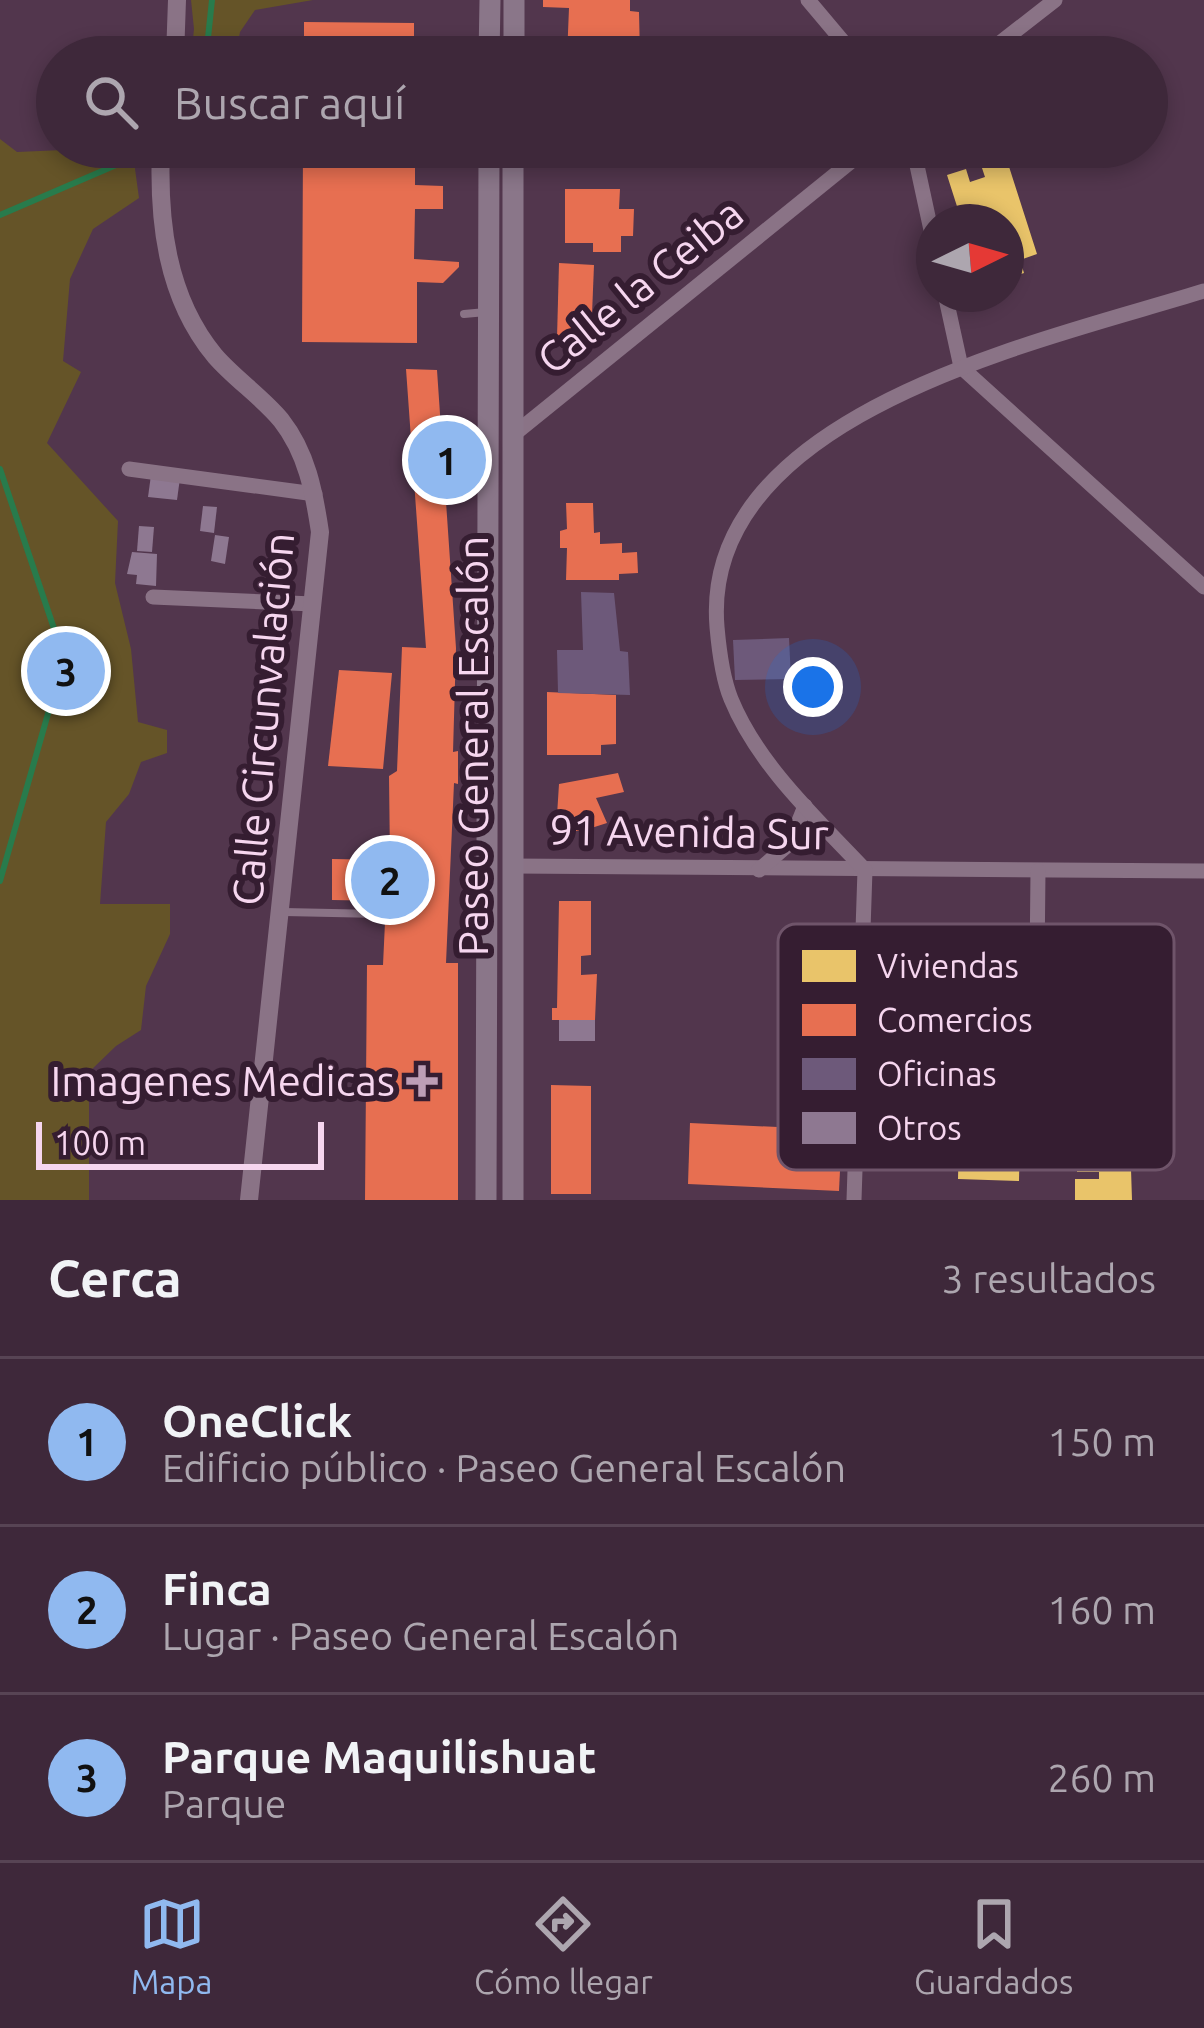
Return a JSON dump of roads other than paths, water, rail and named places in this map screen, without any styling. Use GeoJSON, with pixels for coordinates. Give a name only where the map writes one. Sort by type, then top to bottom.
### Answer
{"type":"FeatureCollection","features":[{"type":"Feature","properties":{"kind":"main road"},"geometry":{"type":"LineString","coordinates":[[489,36],[490,0]]}},
{"type":"Feature","properties":{"kind":"main road"},"geometry":{"type":"LineString","coordinates":[[514,0],[514,36]]}},
{"type":"Feature","properties":{"kind":"main road","name":"Paseo General Escalón"},"geometry":{"type":"LineString","coordinates":[[486,1200],[489,168]]}},
{"type":"Feature","properties":{"kind":"main road","name":"Paseo General Escalón"},"geometry":{"type":"LineString","coordinates":[[513,168],[513,1200]]}},
{"type":"Feature","properties":{"kind":"street"},"geometry":{"type":"LineString","coordinates":[[176,36],[177,0]]}},
{"type":"Feature","properties":{"kind":"street"},"geometry":{"type":"LineString","coordinates":[[808,0],[838,36]]}},
{"type":"Feature","properties":{"kind":"street"},"geometry":{"type":"LineString","coordinates":[[1009,36],[1055,0]]}},
{"type":"Feature","properties":{"kind":"street","name":"Calle Circunvalación"},"geometry":{"type":"LineString","coordinates":[[160,168],[164,242],[175,283],[214,355],[280,419],[306,464],[320,532],[250,1197]]}},
{"type":"Feature","properties":{"kind":"street","name":"Calle la Ceiba"},"geometry":{"type":"LineString","coordinates":[[512,436],[843,168]]}},
{"type":"Feature","properties":{"kind":"street"},"geometry":{"type":"LineString","coordinates":[[918,168],[925,204]]}},
{"type":"Feature","properties":{"kind":"street"},"geometry":{"type":"LineString","coordinates":[[864,924],[866,870],[757,746],[730,697],[718,647],[714,594],[724,550],[744,512],[827,436],[961,367],[1204,291]]}},
{"type":"Feature","properties":{"kind":"street"},"geometry":{"type":"LineString","coordinates":[[949,312],[961,367],[1204,586]]}},
{"type":"Feature","properties":{"kind":"street"},"geometry":{"type":"LineString","coordinates":[[129,469],[315,494]]}},
{"type":"Feature","properties":{"kind":"street"},"geometry":{"type":"LineString","coordinates":[[153,597],[313,604]]}},
{"type":"Feature","properties":{"kind":"street"},"geometry":{"type":"LineString","coordinates":[[759,870],[790,843],[805,806]]}},
{"type":"Feature","properties":{"kind":"street","name":"91 Avenida Sur"},"geometry":{"type":"LineString","coordinates":[[512,866],[1204,871]]}},
{"type":"Feature","properties":{"kind":"street"},"geometry":{"type":"LineString","coordinates":[[1037,924],[1038,872]]}},
{"type":"Feature","properties":{"kind":"street"},"geometry":{"type":"LineString","coordinates":[[854,1200],[855,1170]]}},
{"type":"Feature","properties":{"kind":"lane"},"geometry":{"type":"LineString","coordinates":[[464,314],[488,312]]}},
{"type":"Feature","properties":{"kind":"lane"},"geometry":{"type":"LineString","coordinates":[[282,913],[380,914]]}},
{"type":"Feature","properties":{"kind":"waterway"},"geometry":{"type":"LineString","coordinates":[[208,36],[212,0]]}},
{"type":"Feature","properties":{"kind":"waterway"},"geometry":{"type":"LineString","coordinates":[[0,215],[109,168]]}},
{"type":"Feature","properties":{"kind":"waterway"},"geometry":{"type":"LineString","coordinates":[[0,469],[64,658],[0,881]]}},
{"type":"Feature","properties":{"kind":"place","name":"OneClick"},"geometry":{"type":"Point","coordinates":[447,460]}},
{"type":"Feature","properties":{"kind":"place","name":"Parque Maquilishuat"},"geometry":{"type":"Point","coordinates":[66,671]}},
{"type":"Feature","properties":{"kind":"place","name":"Finca"},"geometry":{"type":"Point","coordinates":[390,880]}},
{"type":"Feature","properties":{"kind":"place","name":"Imagenes Medicas"},"geometry":{"type":"Point","coordinates":[422,1081]}}]}
